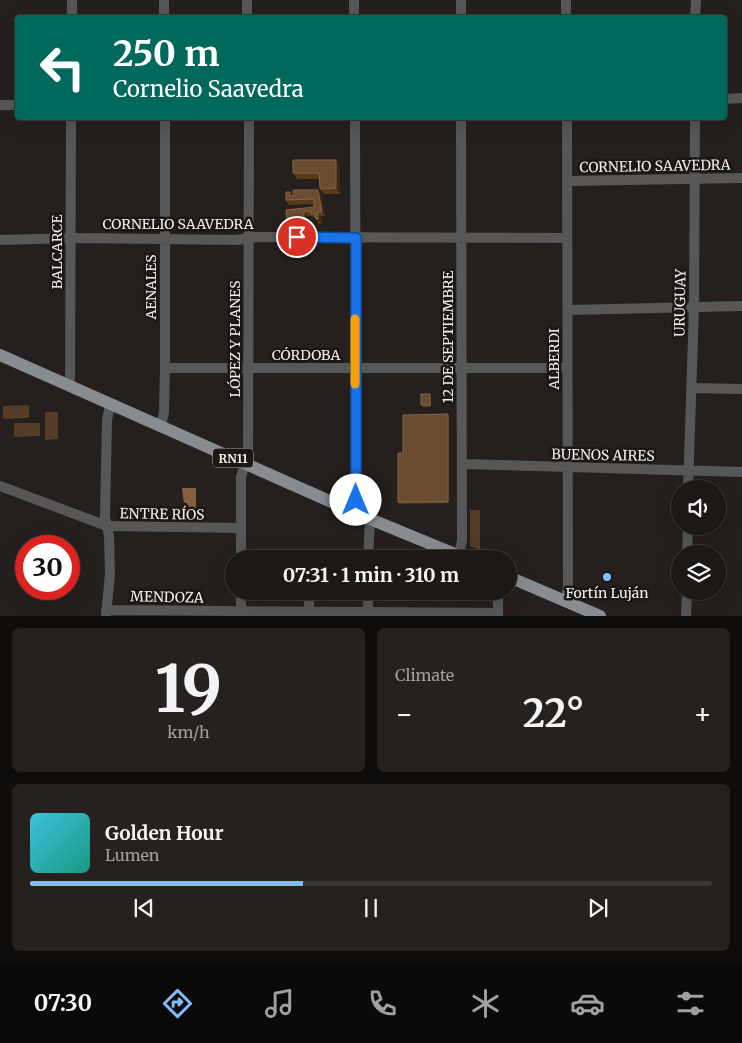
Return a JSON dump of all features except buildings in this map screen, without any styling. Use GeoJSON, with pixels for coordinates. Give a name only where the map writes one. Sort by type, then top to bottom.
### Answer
{"type":"FeatureCollection","features":[{"type":"Feature","properties":{"kind":"main road","name":"RN11"},"geometry":{"type":"LineString","coordinates":[[0,355],[370,519],[446,550]]}},
{"type":"Feature","properties":{"kind":"main road"},"geometry":{"type":"LineString","coordinates":[[517,580],[600,616]]}},
{"type":"Feature","properties":{"kind":"street"},"geometry":{"type":"LineString","coordinates":[[72,0],[72,15]]}},
{"type":"Feature","properties":{"kind":"street"},"geometry":{"type":"LineString","coordinates":[[164,0],[164,15]]}},
{"type":"Feature","properties":{"kind":"street"},"geometry":{"type":"LineString","coordinates":[[247,0],[247,15]]}},
{"type":"Feature","properties":{"kind":"street"},"geometry":{"type":"LineString","coordinates":[[354,0],[354,15]]}},
{"type":"Feature","properties":{"kind":"street"},"geometry":{"type":"LineString","coordinates":[[461,0],[461,15]]}},
{"type":"Feature","properties":{"kind":"street"},"geometry":{"type":"LineString","coordinates":[[566,0],[566,15]]}},
{"type":"Feature","properties":{"kind":"street"},"geometry":{"type":"LineString","coordinates":[[696,0],[696,15]]}},
{"type":"Feature","properties":{"kind":"street"},"geometry":{"type":"LineString","coordinates":[[727,99],[742,98]]}},
{"type":"Feature","properties":{"kind":"street"},"geometry":{"type":"LineString","coordinates":[[0,105],[15,105]]}},
{"type":"Feature","properties":{"kind":"street","name":"BALCARCE"},"geometry":{"type":"LineString","coordinates":[[70,386],[71,120]]}},
{"type":"Feature","properties":{"kind":"street","name":"AENALES"},"geometry":{"type":"LineString","coordinates":[[162,426],[165,368],[165,120]]}},
{"type":"Feature","properties":{"kind":"street","name":"LÓPEZ Y PLANES"},"geometry":{"type":"LineString","coordinates":[[241,550],[241,476],[248,452],[249,120]]}},
{"type":"Feature","properties":{"kind":"street"},"geometry":{"type":"LineString","coordinates":[[352,510],[356,500],[354,369],[355,120]]}},
{"type":"Feature","properties":{"kind":"street","name":"12 DE SEPTIEMBRE"},"geometry":{"type":"LineString","coordinates":[[461,120],[463,550]]}},
{"type":"Feature","properties":{"kind":"street","name":"ALBERDI"},"geometry":{"type":"LineString","coordinates":[[565,600],[568,588],[567,120]]}},
{"type":"Feature","properties":{"kind":"street","name":"URUGUAY"},"geometry":{"type":"LineString","coordinates":[[688,480],[694,307],[695,120]]}},
{"type":"Feature","properties":{"kind":"street","name":"CORNELIO SAAVEDRA"},"geometry":{"type":"LineString","coordinates":[[568,181],[742,178]]}},
{"type":"Feature","properties":{"kind":"street","name":"CORNELIO SAAVEDRA"},"geometry":{"type":"LineString","coordinates":[[0,240],[567,238]]}},
{"type":"Feature","properties":{"kind":"street"},"geometry":{"type":"LineString","coordinates":[[568,310],[742,306]]}},
{"type":"Feature","properties":{"kind":"street","name":"CÓRDOBA"},"geometry":{"type":"LineString","coordinates":[[165,368],[567,368]]}},
{"type":"Feature","properties":{"kind":"street"},"geometry":{"type":"LineString","coordinates":[[691,388],[742,389]]}},
{"type":"Feature","properties":{"kind":"street"},"geometry":{"type":"LineString","coordinates":[[106,613],[110,574],[105,517],[106,420],[110,405]]}},
{"type":"Feature","properties":{"kind":"street","name":"BUENOS AIRES"},"geometry":{"type":"LineString","coordinates":[[463,464],[742,472]]}},
{"type":"Feature","properties":{"kind":"street","name":"ENTRE RÍOS"},"geometry":{"type":"LineString","coordinates":[[0,486],[107,526],[241,528]]}},
{"type":"Feature","properties":{"kind":"street"},"geometry":{"type":"LineString","coordinates":[[368,550],[370,519]]}},
{"type":"Feature","properties":{"kind":"street"},"geometry":{"type":"LineString","coordinates":[[241,600],[241,613]]}},
{"type":"Feature","properties":{"kind":"street"},"geometry":{"type":"LineString","coordinates":[[309,600],[309,612]]}},
{"type":"Feature","properties":{"kind":"street"},"geometry":{"type":"LineString","coordinates":[[368,600],[368,614]]}},
{"type":"Feature","properties":{"kind":"street"},"geometry":{"type":"LineString","coordinates":[[498,600],[498,614]]}},
{"type":"Feature","properties":{"kind":"street"},"geometry":{"type":"LineString","coordinates":[[686,600],[686,616]]}},
{"type":"Feature","properties":{"kind":"street","name":"MENDOZA"},"geometry":{"type":"LineString","coordinates":[[106,613],[309,612],[498,614]]}},
{"type":"Feature","properties":{"kind":"shaded area"},"geometry":{"type":"Polygon","coordinates":[[[29,405],[29,418],[3,419],[3,406],[29,405]]]}},
{"type":"Feature","properties":{"kind":"shaded area"},"geometry":{"type":"Polygon","coordinates":[[[45,412],[58,412],[58,439],[45,440],[45,412]]]}},
{"type":"Feature","properties":{"kind":"shaded area"},"geometry":{"type":"Polygon","coordinates":[[[14,423],[40,423],[40,436],[14,437],[14,423]]]}},
{"type":"Feature","properties":{"kind":"shaded area"},"geometry":{"type":"Polygon","coordinates":[[[182,488],[196,488],[196,513],[185,513],[182,488]]]}},
{"type":"Feature","properties":{"kind":"shaded area"},"geometry":{"type":"Polygon","coordinates":[[[470,510],[480,510],[480,550],[470,546],[470,510]]]}},
{"type":"Feature","properties":{"kind":"slow traffic"},"geometry":{"type":"LineString","coordinates":[[355,319],[355,384]]}},
{"type":"Feature","properties":{"kind":"place","name":"Fortín Luján"},"geometry":{"type":"Point","coordinates":[607,577]}},
{"type":"Feature","properties":{"kind":"route"},"geometry":{"type":"LineString","coordinates":[[297,237],[356,238],[354,369],[356,500]]}}]}
